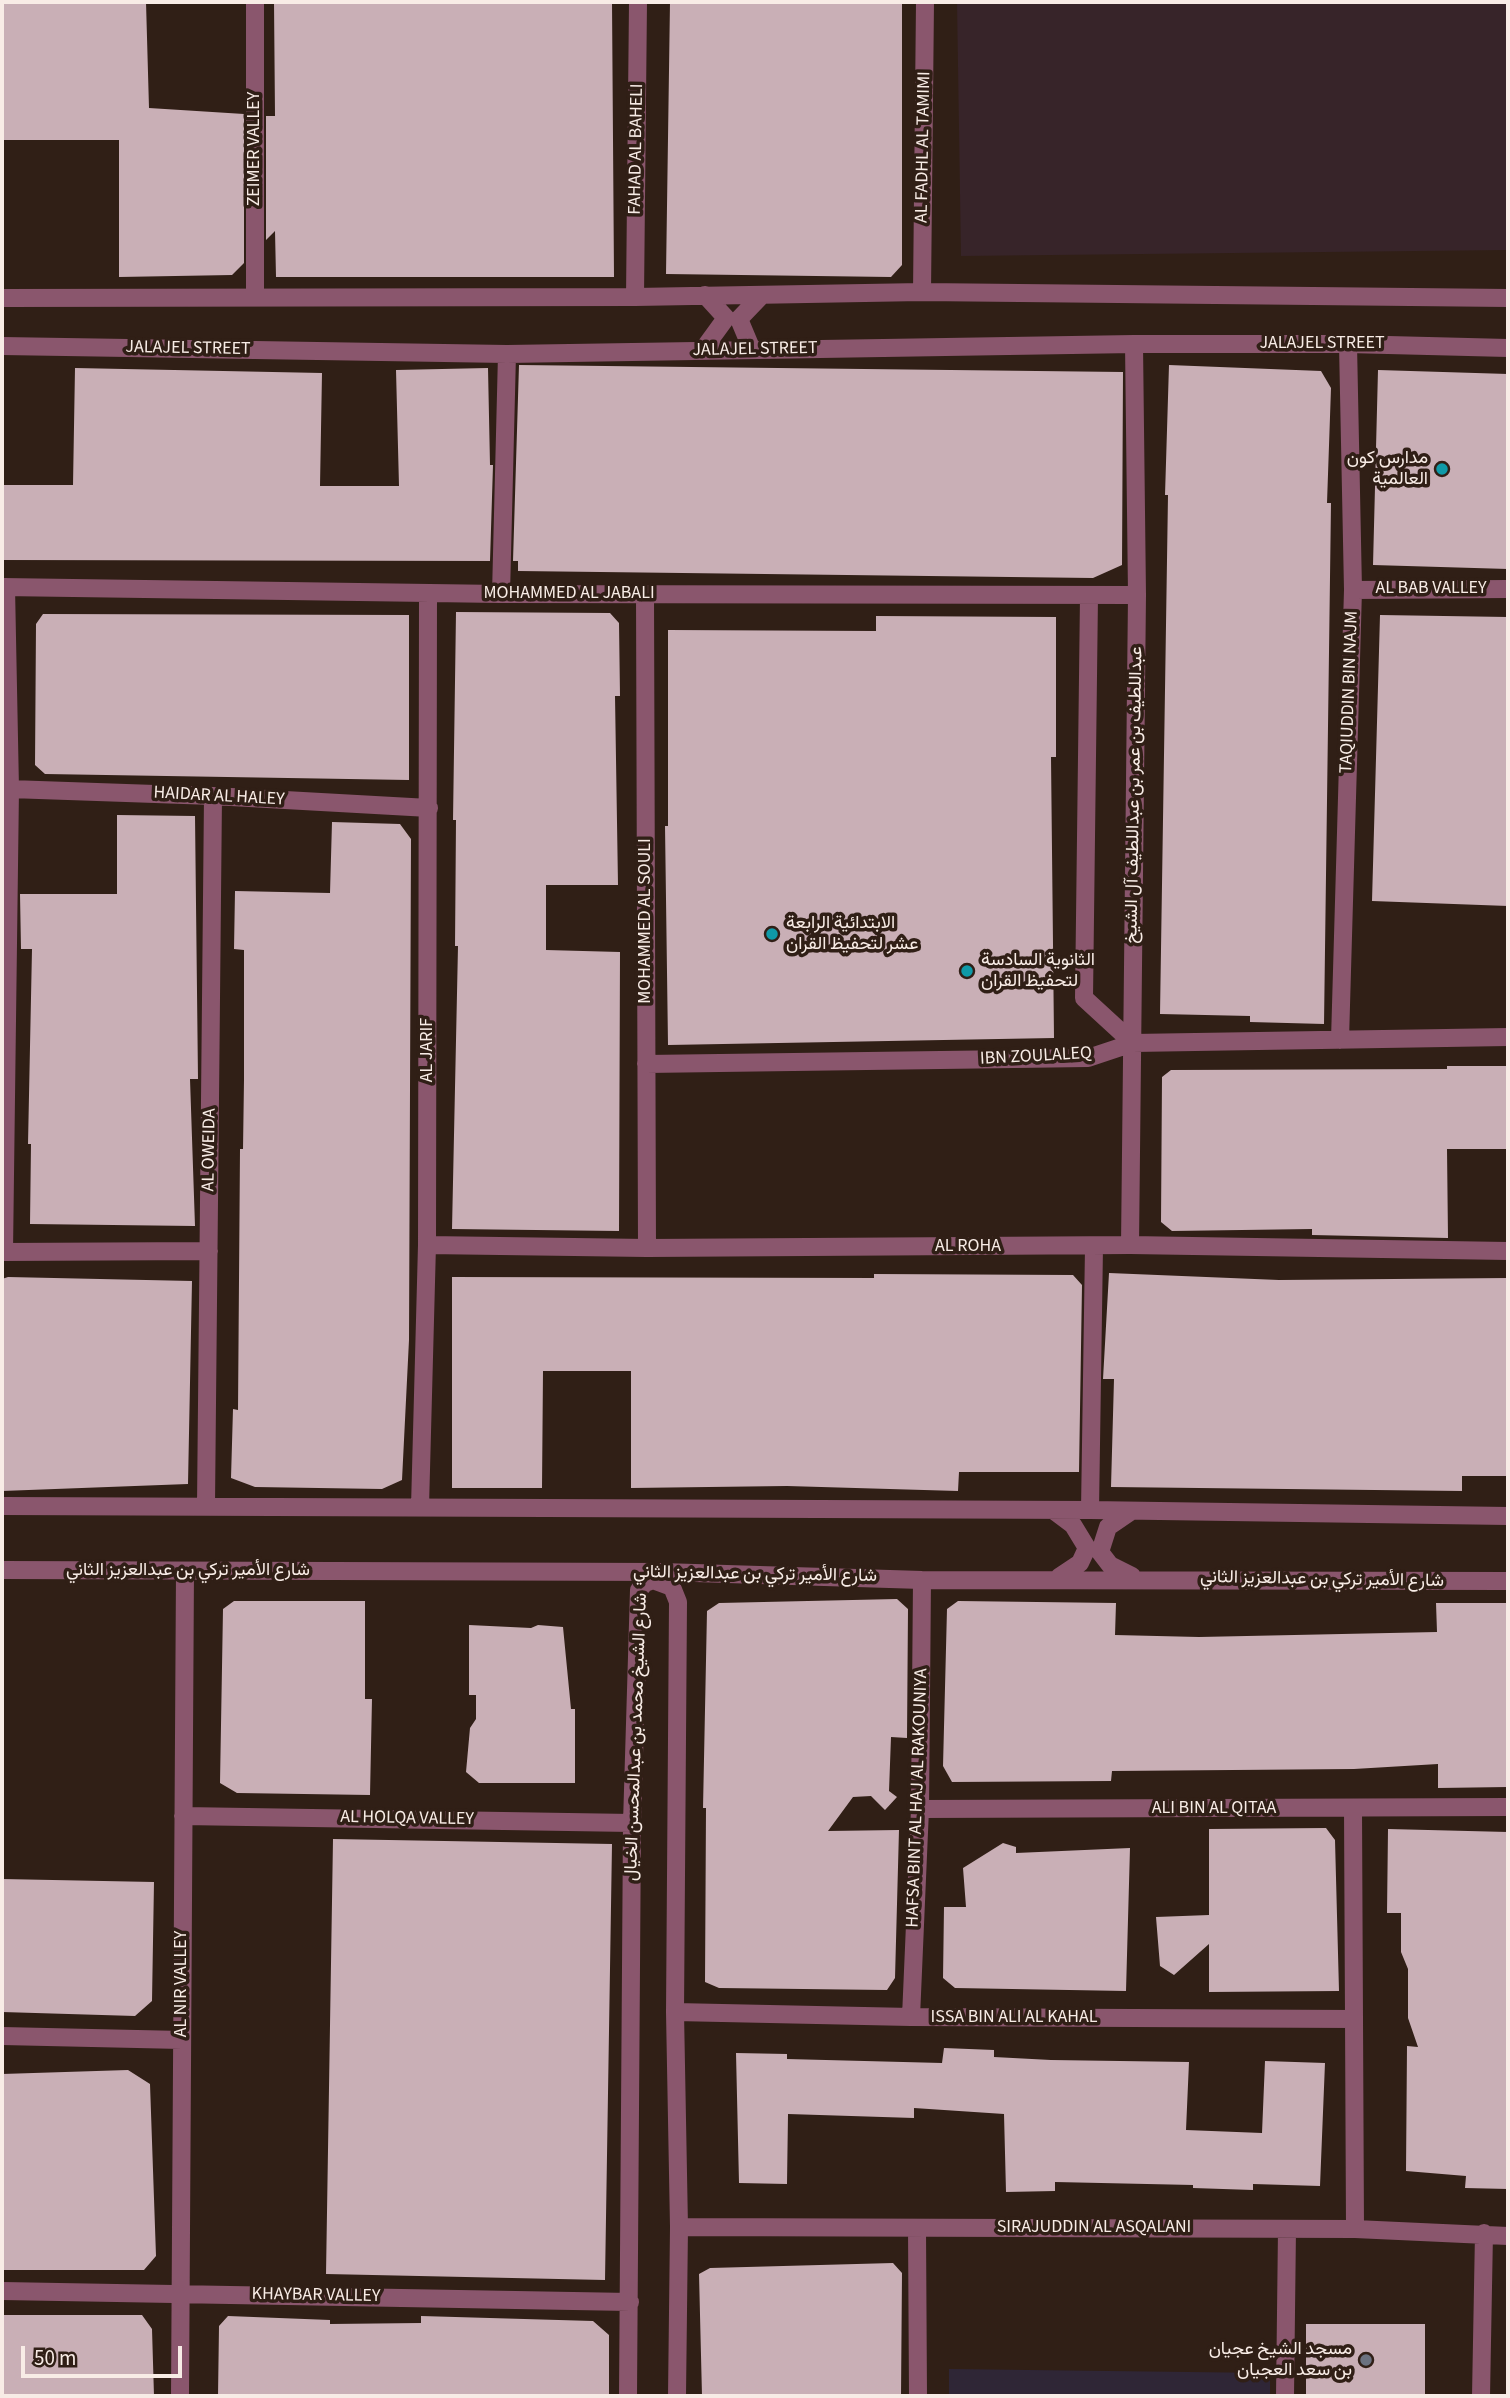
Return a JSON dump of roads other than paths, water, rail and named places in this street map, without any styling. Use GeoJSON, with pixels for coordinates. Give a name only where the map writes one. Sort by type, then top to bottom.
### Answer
{"type":"FeatureCollection","features":[{"type":"Feature","properties":{"kind":"street","name":"ZEIMER VALLEY"},"geometry":{"type":"LineString","coordinates":[[255,2],[255,297]]}},
{"type":"Feature","properties":{"kind":"street","name":"FAHAD AL BAHELI"},"geometry":{"type":"LineString","coordinates":[[635,297],[638,2]]}},
{"type":"Feature","properties":{"kind":"street","name":"AL FADHL AL TAMIMI"},"geometry":{"type":"LineString","coordinates":[[922,292],[925,2]]}},
{"type":"Feature","properties":{"kind":"street"},"geometry":{"type":"LineString","coordinates":[[2,298],[635,297],[922,292],[1508,298]]}},
{"type":"Feature","properties":{"kind":"street"},"geometry":{"type":"LineString","coordinates":[[702,351],[726,318],[705,295]]}},
{"type":"Feature","properties":{"kind":"street"},"geometry":{"type":"LineString","coordinates":[[752,350],[739,318],[762,295]]}},
{"type":"Feature","properties":{"kind":"street","name":"JALAJEL STREET"},"geometry":{"type":"LineString","coordinates":[[2,346],[507,354],[1134,344],[1349,344],[1508,348]]}},
{"type":"Feature","properties":{"kind":"street","name":"عبداللطيف بن عمر بن عبداللطيف آل الشيخ"},"geometry":{"type":"LineString","coordinates":[[1130,1245],[1137,595],[1134,344]]}},
{"type":"Feature","properties":{"kind":"street","name":"TAQIUDDIN BIN NAJM"},"geometry":{"type":"LineString","coordinates":[[1340,1040],[1353,590],[1349,344]]}},
{"type":"Feature","properties":{"kind":"street"},"geometry":{"type":"LineString","coordinates":[[501,594],[507,354]]}},
{"type":"Feature","properties":{"kind":"street"},"geometry":{"type":"LineString","coordinates":[[4,587],[10,789],[3,1252],[209,1251]]}},
{"type":"Feature","properties":{"kind":"street","name":"MOHAMMED AL JABALI"},"geometry":{"type":"LineString","coordinates":[[4,587],[501,594],[1137,595]]}},
{"type":"Feature","properties":{"kind":"street","name":"AL BAB VALLEY"},"geometry":{"type":"LineString","coordinates":[[1353,590],[1508,589]]}},
{"type":"Feature","properties":{"kind":"street","name":"AL JARIF"},"geometry":{"type":"LineString","coordinates":[[420,1507],[427,1245],[428,593]]}},
{"type":"Feature","properties":{"kind":"street","name":"MOHAMMED AL SOULI"},"geometry":{"type":"LineString","coordinates":[[645,594],[647,1248]]}},
{"type":"Feature","properties":{"kind":"street"},"geometry":{"type":"LineString","coordinates":[[1089,596],[1084,998],[1133,1044]]}},
{"type":"Feature","properties":{"kind":"street","name":"HAIDAR AL HALEY"},"geometry":{"type":"LineString","coordinates":[[10,789],[213,796],[429,808]]}},
{"type":"Feature","properties":{"kind":"street","name":"AL OWEIDA"},"geometry":{"type":"LineString","coordinates":[[206,1505],[213,796]]}},
{"type":"Feature","properties":{"kind":"street","name":"IBN ZOULALEQ"},"geometry":{"type":"LineString","coordinates":[[646,1064],[1088,1058],[1133,1044],[1508,1037]]}},
{"type":"Feature","properties":{"kind":"street","name":"AL ROHA"},"geometry":{"type":"LineString","coordinates":[[427,1245],[647,1248],[1130,1245],[1508,1251]]}},
{"type":"Feature","properties":{"kind":"street"},"geometry":{"type":"LineString","coordinates":[[1090,1510],[1094,1247]]}},
{"type":"Feature","properties":{"kind":"street"},"geometry":{"type":"LineString","coordinates":[[2,1506],[1090,1510],[1508,1516]]}},
{"type":"Feature","properties":{"kind":"street"},"geometry":{"type":"LineString","coordinates":[[1053,1510],[1073,1525],[1087,1548],[1080,1563],[1057,1578]]}},
{"type":"Feature","properties":{"kind":"street"},"geometry":{"type":"LineString","coordinates":[[1130,1512],[1108,1527],[1100,1552],[1110,1565],[1138,1578]]}},
{"type":"Feature","properties":{"kind":"street","name":"شارع الأمير تركي بن عبدالعزيز الثاني"},"geometry":{"type":"LineString","coordinates":[[2,1570],[662,1572],[922,1580],[1138,1578],[1508,1581]]}},
{"type":"Feature","properties":{"kind":"street","name":"AL NIR VALLEY"},"geometry":{"type":"LineString","coordinates":[[180,2396],[185,1571]]}},
{"type":"Feature","properties":{"kind":"street","name":"شارع الشيخ محمد بن عبدالمحسن الخيال"},"geometry":{"type":"LineString","coordinates":[[628,2396],[631,2302],[632,1823],[639,1590],[645,1583],[653,1580],[672,1587],[678,1602],[675,2012],[679,2227],[677,2396]]}},
{"type":"Feature","properties":{"kind":"street","name":"HAFSA BINT AL HAJ AL RAKOUNIYA"},"geometry":{"type":"LineString","coordinates":[[911,2017],[920,1809],[922,1580]]}},
{"type":"Feature","properties":{"kind":"street","name":"ALI BIN AL QITAA"},"geometry":{"type":"LineString","coordinates":[[920,1809],[1508,1807]]}},
{"type":"Feature","properties":{"kind":"street"},"geometry":{"type":"LineString","coordinates":[[1353,1809],[1355,2229]]}},
{"type":"Feature","properties":{"kind":"street","name":"AL HOLQA VALLEY"},"geometry":{"type":"LineString","coordinates":[[183,1815],[632,1823]]}},
{"type":"Feature","properties":{"kind":"street","name":"ISSA BIN ALI AL KAHAL"},"geometry":{"type":"LineString","coordinates":[[675,2012],[911,2017],[1354,2019]]}},
{"type":"Feature","properties":{"kind":"street"},"geometry":{"type":"LineString","coordinates":[[2,2036],[182,2040]]}},
{"type":"Feature","properties":{"kind":"street","name":"SIRAJUDDIN AL ASQALANI"},"geometry":{"type":"LineString","coordinates":[[679,2227],[1355,2229],[1508,2236]]}},
{"type":"Feature","properties":{"kind":"street"},"geometry":{"type":"LineString","coordinates":[[917,2228],[918,2396]]}},
{"type":"Feature","properties":{"kind":"street"},"geometry":{"type":"LineString","coordinates":[[1285,2396],[1287,2229]]}},
{"type":"Feature","properties":{"kind":"street"},"geometry":{"type":"LineString","coordinates":[[1481,2396],[1484,2233]]}},
{"type":"Feature","properties":{"kind":"street","name":"KHAYBAR VALLEY"},"geometry":{"type":"LineString","coordinates":[[2,2291],[631,2302]]}},
{"type":"Feature","properties":{"kind":"place","name":"مدارس كون العالمية"},"geometry":{"type":"Point","coordinates":[1442,469]}},
{"type":"Feature","properties":{"kind":"place","name":"الابتدائية الرابعة عشر لتحفيظ القران"},"geometry":{"type":"Point","coordinates":[772,934]}},
{"type":"Feature","properties":{"kind":"place","name":"الثانوية السادسة لتحفيظ القران"},"geometry":{"type":"Point","coordinates":[967,971]}},
{"type":"Feature","properties":{"kind":"place","name":"مسجد الشيخ عجيان بن سعد العجيان"},"geometry":{"type":"Point","coordinates":[1366,2360]}}]}
